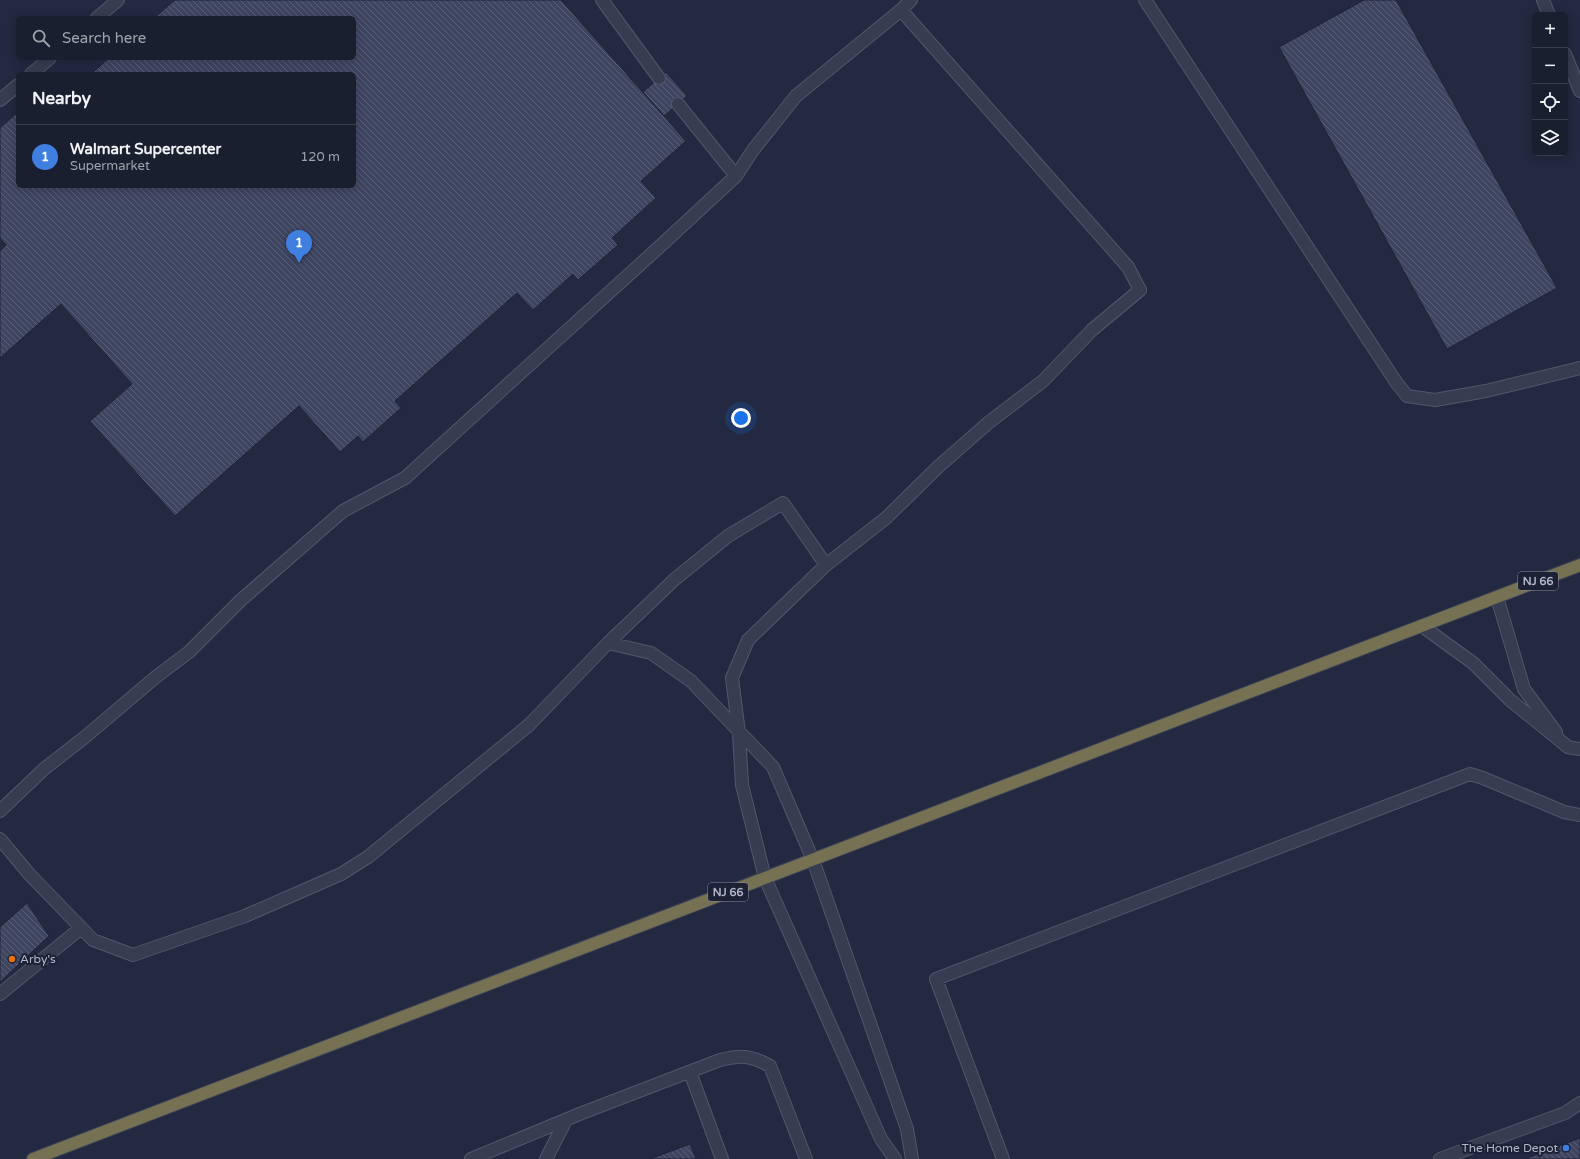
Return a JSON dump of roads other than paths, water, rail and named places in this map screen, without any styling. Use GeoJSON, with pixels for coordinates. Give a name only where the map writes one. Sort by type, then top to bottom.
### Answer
{"type":"FeatureCollection","features":[{"type":"Feature","properties":{"kind":"highway","name":"NJ 66"},"geometry":{"type":"LineString","coordinates":[[33,1159],[1580,565]]}},
{"type":"Feature","properties":{"kind":"street"},"geometry":{"type":"LineString","coordinates":[[99,16],[118,0]]}},
{"type":"Feature","properties":{"kind":"street"},"geometry":{"type":"LineString","coordinates":[[602,0],[659,78]]}},
{"type":"Feature","properties":{"kind":"street"},"geometry":{"type":"LineString","coordinates":[[0,811],[44,769],[85,737],[157,676],[189,652],[241,600],[343,511],[405,478],[736,176],[752,150],[796,96],[901,10],[911,0]]}},
{"type":"Feature","properties":{"kind":"street"},"geometry":{"type":"LineString","coordinates":[[1145,0],[1396,382],[1407,396],[1435,400],[1486,391],[1580,368]]}},
{"type":"Feature","properties":{"kind":"street"},"geometry":{"type":"LineString","coordinates":[[1543,0],[1548,12]]}},
{"type":"Feature","properties":{"kind":"street"},"geometry":{"type":"LineString","coordinates":[[895,1159],[881,1139],[765,878],[742,785],[739,732],[732,678],[748,640],[826,565],[886,518],[938,467],[988,423],[1042,381],[1092,330],[1140,290],[1128,267],[901,10]]}},
{"type":"Feature","properties":{"kind":"street"},"geometry":{"type":"LineString","coordinates":[[33,72],[48,60]]}},
{"type":"Feature","properties":{"kind":"street"},"geometry":{"type":"LineString","coordinates":[[1568,61],[1580,91]]}},
{"type":"Feature","properties":{"kind":"street"},"geometry":{"type":"LineString","coordinates":[[0,100],[16,87]]}},
{"type":"Feature","properties":{"kind":"street"},"geometry":{"type":"LineString","coordinates":[[678,104],[736,176]]}},
{"type":"Feature","properties":{"kind":"street"},"geometry":{"type":"LineString","coordinates":[[2,847],[93,940],[133,955],[245,916],[341,874],[368,857],[529,724],[608,643],[675,579],[728,536],[783,503],[826,565]]}},
{"type":"Feature","properties":{"kind":"street"},"geometry":{"type":"LineString","coordinates":[[1497,597],[1524,689],[1568,747]]}},
{"type":"Feature","properties":{"kind":"street"},"geometry":{"type":"LineString","coordinates":[[1422,626],[1473,663],[1510,700],[1568,747],[1580,749]]}},
{"type":"Feature","properties":{"kind":"street"},"geometry":{"type":"LineString","coordinates":[[608,643],[651,653],[691,682],[773,767],[814,860],[907,1129],[912,1159]]}},
{"type":"Feature","properties":{"kind":"street"},"geometry":{"type":"LineString","coordinates":[[1003,1159],[936,978],[1470,774],[1564,812],[1580,815]]}},
{"type":"Feature","properties":{"kind":"street"},"geometry":{"type":"LineString","coordinates":[[0,994],[81,928]]}},
{"type":"Feature","properties":{"kind":"street"},"geometry":{"type":"LineString","coordinates":[[476,1158],[566,1120],[720,1060],[734,1057],[756,1058],[770,1066],[806,1159]]}},
{"type":"Feature","properties":{"kind":"street"},"geometry":{"type":"LineString","coordinates":[[690,1072],[722,1159]]}},
{"type":"Feature","properties":{"kind":"street"},"geometry":{"type":"LineString","coordinates":[[1440,1159],[1565,1113],[1580,1103]]}},
{"type":"Feature","properties":{"kind":"street"},"geometry":{"type":"LineString","coordinates":[[546,1159],[566,1120]]}},
{"type":"Feature","properties":{"kind":"place","name":"Walmart Supercenter"},"geometry":{"type":"Point","coordinates":[299,263]}},
{"type":"Feature","properties":{"kind":"place","name":"Arby's"},"geometry":{"type":"Point","coordinates":[12,959]}},
{"type":"Feature","properties":{"kind":"place","name":"The Home Depot"},"geometry":{"type":"Point","coordinates":[1566,1148]}}]}
